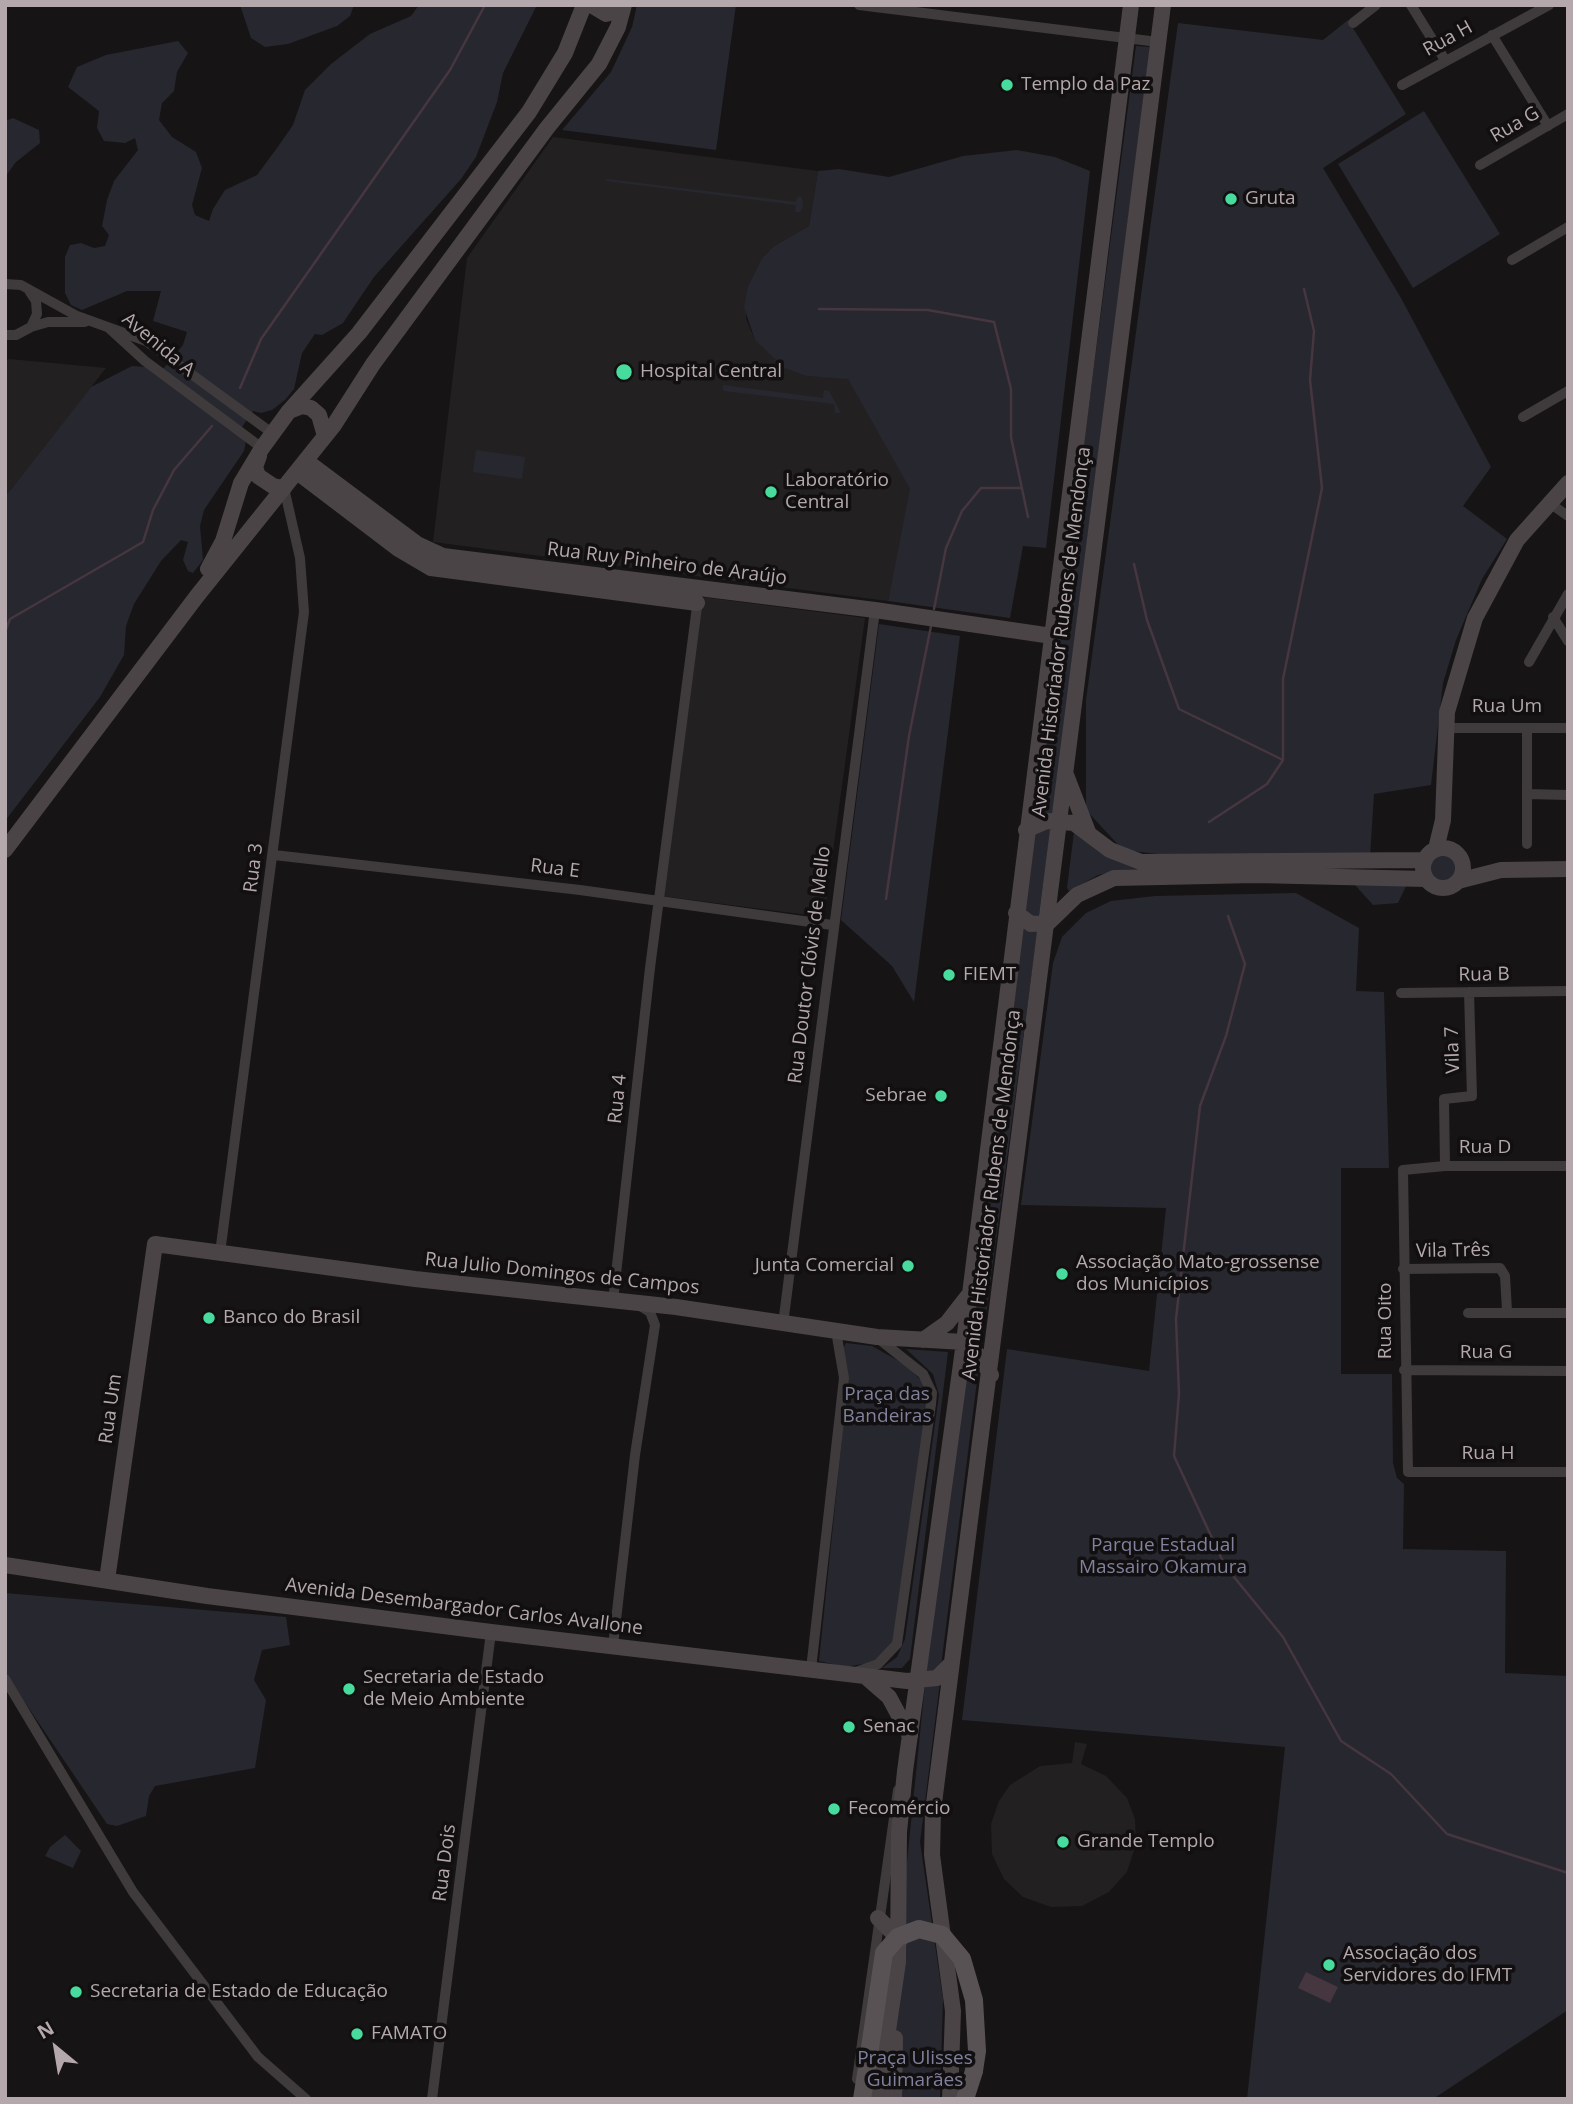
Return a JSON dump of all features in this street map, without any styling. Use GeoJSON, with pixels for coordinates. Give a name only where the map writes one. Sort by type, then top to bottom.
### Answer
{"type":"FeatureCollection","features":[{"type":"Feature","properties":{"kind":"main road"},"geometry":{"type":"LineString","coordinates":[[5,837],[204,575],[223,541],[241,483],[272,433],[359,333],[529,112],[565,52],[584,5]]}},
{"type":"Feature","properties":{"kind":"main road"},"geometry":{"type":"LineString","coordinates":[[591,5],[606,13],[624,7]]}},
{"type":"Feature","properties":{"kind":"main road","name":"Avenida Historiador Rubens de Mendonça"},"geometry":{"type":"LineString","coordinates":[[878,2099],[900,1940],[899,1842],[905,1771],[964,1342],[1131,5]]}},
{"type":"Feature","properties":{"kind":"main road","name":"Avenida Historiador Rubens de Mendonça"},"geometry":{"type":"LineString","coordinates":[[950,2099],[953,2011],[932,1855],[933,1811],[991,1375],[1163,5]]}},
{"type":"Feature","properties":{"kind":"main road"},"geometry":{"type":"LineString","coordinates":[[5,850],[197,596],[325,436],[377,359],[547,128],[599,64],[618,27],[624,7]]}},
{"type":"Feature","properties":{"kind":"main road"},"geometry":{"type":"LineString","coordinates":[[289,411],[302,406],[310,408],[319,415],[325,436]]}},
{"type":"Feature","properties":{"kind":"main road"},"geometry":{"type":"LineString","coordinates":[[261,449],[255,467],[258,476],[273,486],[284,488]]}},
{"type":"Feature","properties":{"kind":"main road","name":"Rua Ruy Pinheiro de Araújo"},"geometry":{"type":"LineString","coordinates":[[301,466],[397,548],[431,568],[698,596],[875,610],[1052,636]]}},
{"type":"Feature","properties":{"kind":"main road"},"geometry":{"type":"LineString","coordinates":[[1426,879],[1430,855],[1443,820],[1446,728],[1453,689],[1475,618],[1517,540],[1548,502],[1568,483]]}},
{"type":"Feature","properties":{"kind":"main road"},"geometry":{"type":"LineString","coordinates":[[1066,774],[1088,832]]}},
{"type":"Feature","properties":{"kind":"main road"},"geometry":{"type":"LineString","coordinates":[[1026,830],[1059,820],[1074,823],[1110,850],[1141,862],[1426,879],[1434,886],[1444,888],[1458,881],[1501,870],[1568,869]]}},
{"type":"Feature","properties":{"kind":"main road"},"geometry":{"type":"LineString","coordinates":[[1443,820],[1463,870],[1458,881]]}},
{"type":"Feature","properties":{"kind":"main road"},"geometry":{"type":"LineString","coordinates":[[1016,913],[1031,923],[1048,923],[1077,895],[1097,883],[1114,878],[1430,855],[1448,848],[1459,856],[1501,870]]}},
{"type":"Feature","properties":{"kind":"main road","name":"Rua Julio Domingos de Campos"},"geometry":{"type":"LineString","coordinates":[[155,1244],[220,1254],[676,1307],[877,1337],[964,1342]]}},
{"type":"Feature","properties":{"kind":"main road","name":"Rua Um"},"geometry":{"type":"LineString","coordinates":[[107,1580],[155,1244]]}},
{"type":"Feature","properties":{"kind":"main road"},"geometry":{"type":"LineString","coordinates":[[923,1340],[947,1324],[970,1294]]}},
{"type":"Feature","properties":{"kind":"main road"},"geometry":{"type":"LineString","coordinates":[[964,1342],[980,1357],[991,1375]]}},
{"type":"Feature","properties":{"kind":"main road","name":"Avenida Desembargador Carlos Avallone"},"geometry":{"type":"LineString","coordinates":[[5,1565],[207,1596],[918,1682]]}},
{"type":"Feature","properties":{"kind":"main road"},"geometry":{"type":"LineString","coordinates":[[918,1682],[937,1678],[951,1664]]}},
{"type":"Feature","properties":{"kind":"main road"},"geometry":{"type":"LineString","coordinates":[[857,1675],[889,1697],[910,1737]]}},
{"type":"Feature","properties":{"kind":"main road"},"geometry":{"type":"LineString","coordinates":[[878,1918],[900,1940]]}},
{"type":"Feature","properties":{"kind":"main road"},"geometry":{"type":"LineString","coordinates":[[864,2099],[884,1953],[898,1937],[919,1929],[942,1936],[962,1959],[974,2000],[977,2051],[965,2099]]}},
{"type":"Feature","properties":{"kind":"main road"},"geometry":{"type":"LineString","coordinates":[[891,2018],[897,2050],[894,2099]]}},
{"type":"Feature","properties":{"kind":"street"},"geometry":{"type":"LineString","coordinates":[[859,5],[1158,42]]}},
{"type":"Feature","properties":{"kind":"street"},"geometry":{"type":"LineString","coordinates":[[1353,23],[1376,5]]}},
{"type":"Feature","properties":{"kind":"street"},"geometry":{"type":"LineString","coordinates":[[1411,5],[1445,61]]}},
{"type":"Feature","properties":{"kind":"street","name":"Rua H"},"geometry":{"type":"LineString","coordinates":[[1402,85],[1549,5]]}},
{"type":"Feature","properties":{"kind":"street"},"geometry":{"type":"LineString","coordinates":[[1492,35],[1548,126]]}},
{"type":"Feature","properties":{"kind":"street","name":"Rua G"},"geometry":{"type":"LineString","coordinates":[[1480,165],[1568,114]]}},
{"type":"Feature","properties":{"kind":"street"},"geometry":{"type":"LineString","coordinates":[[1513,260],[1567,231]]}},
{"type":"Feature","properties":{"kind":"street"},"geometry":{"type":"LineString","coordinates":[[5,284],[21,285],[77,316],[105,325]]}},
{"type":"Feature","properties":{"kind":"street"},"geometry":{"type":"LineString","coordinates":[[29,290],[36,301],[37,314],[31,327]]}},
{"type":"Feature","properties":{"kind":"street"},"geometry":{"type":"LineString","coordinates":[[5,335],[16,335],[48,322],[81,321],[105,325]]}},
{"type":"Feature","properties":{"kind":"street","name":"Avenida A"},"geometry":{"type":"LineString","coordinates":[[105,325],[145,360],[261,449]]}},
{"type":"Feature","properties":{"kind":"street","name":"Avenida A"},"geometry":{"type":"LineString","coordinates":[[105,325],[130,333],[153,345],[272,433]]}},
{"type":"Feature","properties":{"kind":"street"},"geometry":{"type":"LineString","coordinates":[[1523,417],[1568,391]]}},
{"type":"Feature","properties":{"kind":"street"},"geometry":{"type":"LineString","coordinates":[[242,432],[250,455],[249,468]]}},
{"type":"Feature","properties":{"kind":"street","name":"Rua 3"},"geometry":{"type":"LineString","coordinates":[[220,1254],[304,612],[300,558],[284,488]]}},
{"type":"Feature","properties":{"kind":"street"},"geometry":{"type":"LineString","coordinates":[[1548,502],[1568,516]]}},
{"type":"Feature","properties":{"kind":"street"},"geometry":{"type":"LineString","coordinates":[[1529,662],[1568,594]]}},
{"type":"Feature","properties":{"kind":"street","name":"Rua 4"},"geometry":{"type":"LineString","coordinates":[[613,1301],[659,901],[698,596]]}},
{"type":"Feature","properties":{"kind":"street","name":"Rua Doutor Clóvis de Mello"},"geometry":{"type":"LineString","coordinates":[[783,1324],[832,925],[875,610]]}},
{"type":"Feature","properties":{"kind":"street"},"geometry":{"type":"LineString","coordinates":[[1553,617],[1568,641]]}},
{"type":"Feature","properties":{"kind":"street","name":"Rua Um"},"geometry":{"type":"LineString","coordinates":[[1446,728],[1568,728]]}},
{"type":"Feature","properties":{"kind":"street"},"geometry":{"type":"LineString","coordinates":[[1527,728],[1527,844]]}},
{"type":"Feature","properties":{"kind":"street"},"geometry":{"type":"LineString","coordinates":[[1527,794],[1568,795]]}},
{"type":"Feature","properties":{"kind":"street","name":"Rua E"},"geometry":{"type":"LineString","coordinates":[[274,855],[415,869],[832,925]]}},
{"type":"Feature","properties":{"kind":"street","name":"Rua B"},"geometry":{"type":"LineString","coordinates":[[1401,993],[1568,991]]}},
{"type":"Feature","properties":{"kind":"street","name":"Vila 7"},"geometry":{"type":"LineString","coordinates":[[1445,1166],[1444,1099],[1472,1096],[1469,992]]}},
{"type":"Feature","properties":{"kind":"street","name":"Rua D"},"geometry":{"type":"LineString","coordinates":[[1403,1170],[1445,1166],[1568,1166]]}},
{"type":"Feature","properties":{"kind":"street","name":"Rua Oito"},"geometry":{"type":"LineString","coordinates":[[1403,1170],[1404,1370],[1408,1472]]}},
{"type":"Feature","properties":{"kind":"street","name":"Vila Três"},"geometry":{"type":"LineString","coordinates":[[1404,1269],[1500,1268],[1505,1276],[1507,1311]]}},
{"type":"Feature","properties":{"kind":"street"},"geometry":{"type":"LineString","coordinates":[[613,1646],[635,1455],[655,1325],[650,1312],[636,1304]]}},
{"type":"Feature","properties":{"kind":"street"},"geometry":{"type":"LineString","coordinates":[[655,1325],[676,1307]]}},
{"type":"Feature","properties":{"kind":"street"},"geometry":{"type":"LineString","coordinates":[[1468,1313],[1568,1312]]}},
{"type":"Feature","properties":{"kind":"street"},"geometry":{"type":"LineString","coordinates":[[811,1669],[844,1378],[836,1331]]}},
{"type":"Feature","properties":{"kind":"street"},"geometry":{"type":"LineString","coordinates":[[857,1675],[878,1664],[897,1644],[932,1404],[932,1393],[923,1374],[877,1337]]}},
{"type":"Feature","properties":{"kind":"street","name":"Rua G"},"geometry":{"type":"LineString","coordinates":[[1404,1370],[1568,1371]]}},
{"type":"Feature","properties":{"kind":"street","name":"Rua H"},"geometry":{"type":"LineString","coordinates":[[1408,1472],[1568,1472]]}},
{"type":"Feature","properties":{"kind":"street","name":"Rua Dois"},"geometry":{"type":"LineString","coordinates":[[432,2099],[491,1632]]}},
{"type":"Feature","properties":{"kind":"street"},"geometry":{"type":"LineString","coordinates":[[5,1679],[133,1892],[258,2057],[306,2099]]}},
{"type":"Feature","properties":{"kind":"street","name":"Avenida Historiador Rubens de Mendonça"},"geometry":{"type":"LineString","coordinates":[[855,2099],[895,1799],[905,1771]]}},
{"type":"Feature","properties":{"kind":"shaded area","name":"Hospital Central"},"geometry":{"type":"Polygon","coordinates":[[[553,137],[818,171],[809,226],[774,246],[762,258],[748,286],[746,319],[755,340],[806,376],[848,378],[911,490],[888,601],[433,542],[467,258],[553,137]]]}},
{"type":"Feature","properties":{"kind":"shaded area"},"geometry":{"type":"Polygon","coordinates":[[[9,359],[106,368],[5,497],[5,362],[9,359]]]}},
{"type":"Feature","properties":{"kind":"shaded area"},"geometry":{"type":"Polygon","coordinates":[[[702,597],[865,618],[824,917],[661,896],[702,597]]]}},
{"type":"Feature","properties":{"kind":"shaded area","name":"Grande Templo"},"geometry":{"type":"Polygon","coordinates":[[[1075,1742],[1087,1744],[1081,1764],[1106,1776],[1127,1798],[1135,1819],[1136,1844],[1127,1872],[1109,1892],[1082,1906],[1051,1907],[1023,1897],[1004,1879],[992,1854],[991,1824],[999,1801],[1010,1785],[1040,1766],[1072,1763],[1075,1742]]]}},
{"type":"Feature","properties":{"kind":"shaded area"},"geometry":{"type":"Polygon","coordinates":[[[1306,1972],[1338,1987],[1330,2003],[1298,1988],[1306,1972]]]}},
{"type":"Feature","properties":{"kind":"green space"},"geometry":{"type":"Polygon","coordinates":[[[240,5],[354,5],[350,16],[337,26],[288,44],[265,47],[251,38],[240,5]]]}},
{"type":"Feature","properties":{"kind":"green space"},"geometry":{"type":"Polygon","coordinates":[[[419,5],[537,5],[503,73],[497,102],[476,157],[461,179],[374,277],[343,323],[322,335],[315,334],[302,353],[294,389],[285,400],[272,410],[261,413],[253,411],[242,427],[246,441],[244,451],[204,510],[200,526],[203,560],[193,573],[188,571],[183,560],[188,542],[181,540],[161,561],[134,604],[126,626],[124,655],[100,697],[5,821],[5,497],[91,387],[132,366],[164,368],[183,345],[187,332],[153,321],[161,291],[127,291],[82,310],[71,305],[65,293],[65,257],[70,245],[81,243],[94,248],[105,246],[109,235],[102,226],[107,200],[114,181],[138,150],[135,138],[125,143],[104,141],[97,128],[99,111],[68,87],[77,67],[106,55],[178,41],[188,53],[177,72],[174,91],[162,103],[159,120],[172,137],[196,152],[202,168],[192,205],[195,215],[209,221],[225,190],[257,175],[277,148],[293,125],[305,90],[331,64],[370,34],[411,16],[419,5]]]}},
{"type":"Feature","properties":{"kind":"green space"},"geometry":{"type":"Polygon","coordinates":[[[637,5],[736,5],[716,150],[562,130],[611,72],[632,27],[637,5]]]}},
{"type":"Feature","properties":{"kind":"green space"},"geometry":{"type":"Polygon","coordinates":[[[1348,20],[1406,114],[1323,168],[1401,298],[1491,467],[1463,506],[1507,539],[1482,579],[1456,640],[1443,683],[1431,785],[1374,794],[1370,857],[1167,855],[1123,850],[1086,810],[1086,700],[1178,23],[1323,40],[1348,20]]]}},
{"type":"Feature","properties":{"kind":"green space"},"geometry":{"type":"Polygon","coordinates":[[[1136,46],[1150,47],[1052,816],[1035,816],[1136,46]]]}},
{"type":"Feature","properties":{"kind":"green space"},"geometry":{"type":"Polygon","coordinates":[[[1424,111],[1500,234],[1413,288],[1338,164],[1424,111]]]}},
{"type":"Feature","properties":{"kind":"green space"},"geometry":{"type":"Polygon","coordinates":[[[13,118],[39,130],[40,143],[16,162],[5,177],[5,121],[13,118]]]}},
{"type":"Feature","properties":{"kind":"green space"},"geometry":{"type":"Polygon","coordinates":[[[1017,150],[1055,157],[1090,171],[1046,548],[1023,546],[1010,618],[888,601],[910,489],[848,379],[806,376],[785,368],[755,340],[744,307],[748,286],[762,258],[774,246],[809,226],[818,171],[839,169],[889,177],[963,156],[1017,150]]]}},
{"type":"Feature","properties":{"kind":"green space"},"geometry":{"type":"Polygon","coordinates":[[[606,181],[796,202],[798,196],[802,198],[803,206],[800,212],[795,212],[796,205],[606,181]]]}},
{"type":"Feature","properties":{"kind":"green space"},"geometry":{"type":"Polygon","coordinates":[[[723,385],[823,398],[824,390],[829,391],[841,413],[835,413],[834,404],[723,391],[723,385]]]}},
{"type":"Feature","properties":{"kind":"green space"},"geometry":{"type":"Polygon","coordinates":[[[476,450],[525,457],[522,479],[473,472],[476,450]]]}},
{"type":"Feature","properties":{"kind":"green space"},"geometry":{"type":"Polygon","coordinates":[[[879,624],[960,636],[914,1002],[892,966],[841,920],[879,624]]]}},
{"type":"Feature","properties":{"kind":"green space"},"geometry":{"type":"Polygon","coordinates":[[[1051,824],[1038,923],[1023,915],[1034,831],[1051,824]]]}},
{"type":"Feature","properties":{"kind":"green space"},"geometry":{"type":"Polygon","coordinates":[[[1074,832],[1103,851],[1250,867],[1123,870],[1098,875],[1069,891],[1067,888],[1074,832]]]}},
{"type":"Feature","properties":{"kind":"green space"},"geometry":{"type":"Polygon","coordinates":[[[1443,853],[1453,857],[1457,867],[1453,877],[1443,881],[1433,877],[1429,867],[1433,857],[1443,853]]]}},
{"type":"Feature","properties":{"kind":"green space"},"geometry":{"type":"Polygon","coordinates":[[[1408,882],[1398,903],[1373,905],[1355,885],[1408,882]]]}},
{"type":"Feature","properties":{"kind":"green space","name":"Parque Estadual Massairo Okamura"},"geometry":{"type":"Polygon","coordinates":[[[1296,893],[1359,928],[1356,991],[1384,992],[1389,1168],[1341,1168],[1341,1374],[1392,1374],[1393,1463],[1397,1478],[1404,1484],[1403,1549],[1506,1551],[1505,1673],[1568,1676],[1568,2010],[1433,2099],[1247,2099],[1285,1747],[962,1720],[1007,1349],[1149,1371],[1166,1208],[1021,1205],[1053,963],[1062,937],[1086,913],[1111,901],[1155,896],[1296,893]]]}},
{"type":"Feature","properties":{"kind":"green space"},"geometry":{"type":"Polygon","coordinates":[[[1021,926],[1038,927],[981,1352],[968,1341],[1021,926]]]}},
{"type":"Feature","properties":{"kind":"green space","name":"Praça das Bandeiras"},"geometry":{"type":"Polygon","coordinates":[[[846,1343],[872,1346],[904,1364],[924,1383],[929,1395],[894,1643],[885,1654],[869,1663],[845,1667],[819,1661],[848,1380],[843,1349],[846,1343]]]}},
{"type":"Feature","properties":{"kind":"green space"},"geometry":{"type":"Polygon","coordinates":[[[906,1349],[948,1352],[910,1659],[902,1668],[882,1668],[897,1657],[905,1639],[939,1395],[933,1374],[906,1349]]]}},
{"type":"Feature","properties":{"kind":"green space"},"geometry":{"type":"Polygon","coordinates":[[[968,1351],[979,1365],[941,1666],[939,1670],[926,1674],[968,1351]]]}},
{"type":"Feature","properties":{"kind":"green space"},"geometry":{"type":"Polygon","coordinates":[[[5,1593],[286,1617],[290,1645],[262,1650],[254,1680],[266,1700],[255,1768],[155,1786],[149,1796],[146,1816],[117,1826],[107,1824],[5,1673],[5,1593]]]}},
{"type":"Feature","properties":{"kind":"green space","name":"Praça Ulisses Guimarães"},"geometry":{"type":"Polygon","coordinates":[[[940,1682],[920,1842],[943,1999],[940,2099],[883,2099],[925,1684],[940,1682]]]}},
{"type":"Feature","properties":{"kind":"green space"},"geometry":{"type":"Polygon","coordinates":[[[65,1835],[81,1851],[73,1868],[45,1856],[50,1847],[65,1835]]]}},
{"type":"Feature","properties":{"kind":"waterway"},"geometry":{"type":"LineString","coordinates":[[240,388],[261,339],[450,70],[485,5]]}},
{"type":"Feature","properties":{"kind":"waterway"},"geometry":{"type":"LineString","coordinates":[[1283,760],[1283,679],[1322,488],[1310,380],[1314,331],[1304,289]]}},
{"type":"Feature","properties":{"kind":"waterway"},"geometry":{"type":"LineString","coordinates":[[819,309],[928,310],[994,322],[1011,389],[1011,437],[1028,517]]}},
{"type":"Feature","properties":{"kind":"waterway"},"geometry":{"type":"LineString","coordinates":[[5,632],[10,619],[143,542],[153,510],[174,470],[212,426]]}},
{"type":"Feature","properties":{"kind":"waterway"},"geometry":{"type":"LineString","coordinates":[[934,609],[946,548],[962,511],[981,488],[1022,488]]}},
{"type":"Feature","properties":{"kind":"waterway"},"geometry":{"type":"LineString","coordinates":[[1134,564],[1147,620],[1179,709],[1283,760],[1267,784],[1209,822]]}},
{"type":"Feature","properties":{"kind":"waterway"},"geometry":{"type":"LineString","coordinates":[[886,899],[909,736],[931,626]]}},
{"type":"Feature","properties":{"kind":"waterway"},"geometry":{"type":"LineString","coordinates":[[1228,916],[1245,964],[1226,1036],[1200,1106],[1176,1319],[1179,1394],[1174,1456],[1225,1566],[1283,1637],[1341,1741],[1391,1774],[1447,1834],[1568,1873]]}},
{"type":"Feature","properties":{"kind":"place","name":"Templo da Paz"},"geometry":{"type":"Point","coordinates":[1007,85]}},
{"type":"Feature","properties":{"kind":"place","name":"Gruta"},"geometry":{"type":"Point","coordinates":[1231,199]}},
{"type":"Feature","properties":{"kind":"place","name":"Hospital Central"},"geometry":{"type":"Point","coordinates":[624,372]}},
{"type":"Feature","properties":{"kind":"place","name":"Laboratório Central"},"geometry":{"type":"Point","coordinates":[771,492]}},
{"type":"Feature","properties":{"kind":"place","name":"FIEMT"},"geometry":{"type":"Point","coordinates":[949,975]}},
{"type":"Feature","properties":{"kind":"place","name":"Sebrae"},"geometry":{"type":"Point","coordinates":[941,1096]}},
{"type":"Feature","properties":{"kind":"place","name":"Junta Comercial"},"geometry":{"type":"Point","coordinates":[908,1266]}},
{"type":"Feature","properties":{"kind":"place","name":"Associação Mato-grossense dos Municípios"},"geometry":{"type":"Point","coordinates":[1062,1274]}},
{"type":"Feature","properties":{"kind":"place","name":"Banco do Brasil"},"geometry":{"type":"Point","coordinates":[209,1318]}},
{"type":"Feature","properties":{"kind":"place","name":"Secretaria de Estado de Meio Ambiente"},"geometry":{"type":"Point","coordinates":[349,1689]}},
{"type":"Feature","properties":{"kind":"place","name":"Senac"},"geometry":{"type":"Point","coordinates":[849,1727]}},
{"type":"Feature","properties":{"kind":"place","name":"Fecomércio"},"geometry":{"type":"Point","coordinates":[834,1809]}},
{"type":"Feature","properties":{"kind":"place","name":"Grande Templo"},"geometry":{"type":"Point","coordinates":[1063,1842]}},
{"type":"Feature","properties":{"kind":"place","name":"Associação dos Servidores do IFMT"},"geometry":{"type":"Point","coordinates":[1329,1965]}},
{"type":"Feature","properties":{"kind":"place","name":"Secretaria de Estado de Educação"},"geometry":{"type":"Point","coordinates":[76,1992]}},
{"type":"Feature","properties":{"kind":"place","name":"FAMATO"},"geometry":{"type":"Point","coordinates":[357,2034]}}]}
